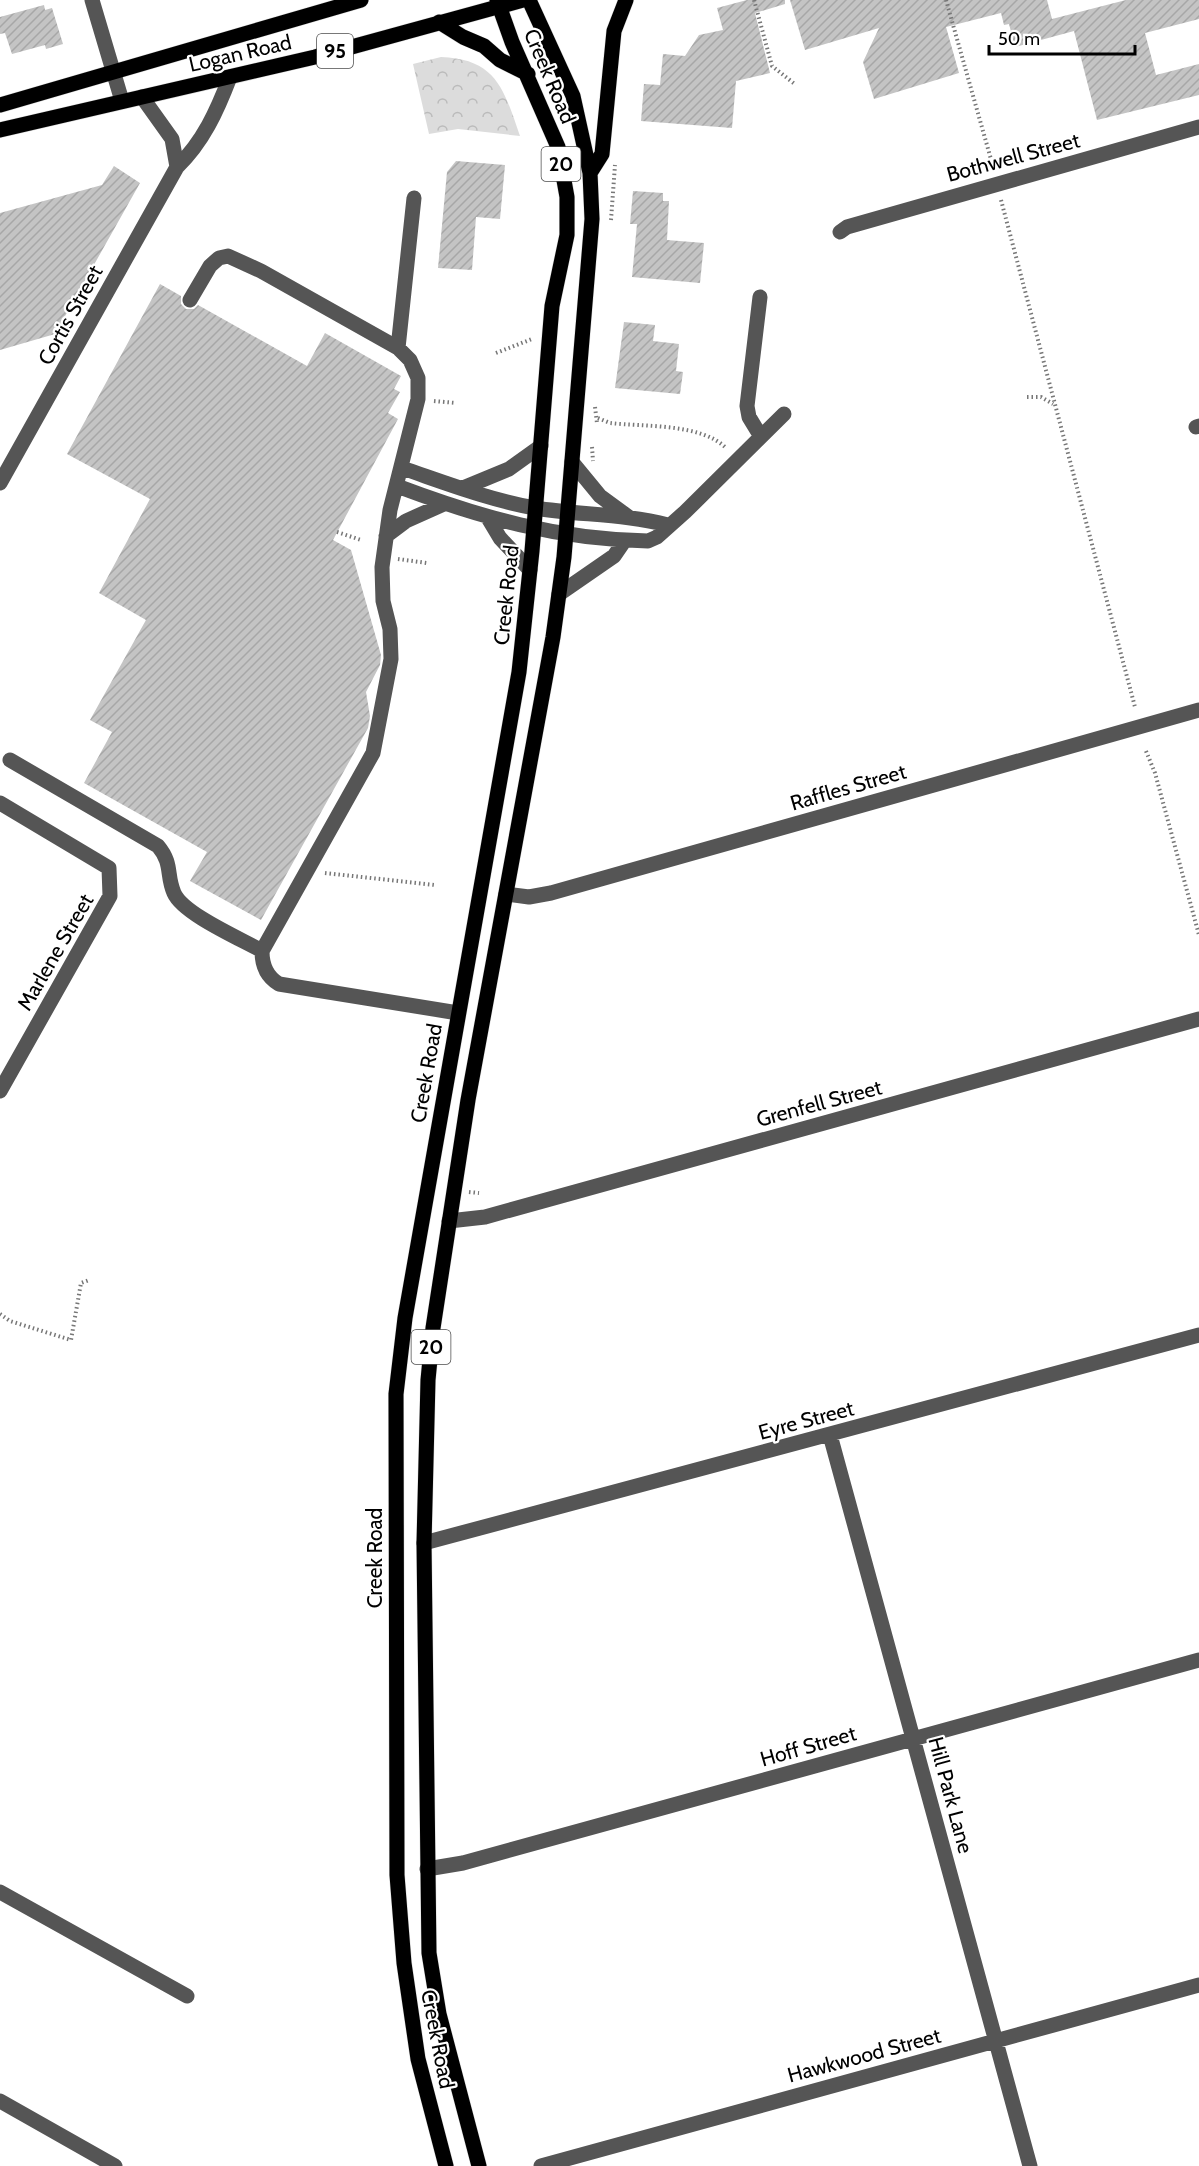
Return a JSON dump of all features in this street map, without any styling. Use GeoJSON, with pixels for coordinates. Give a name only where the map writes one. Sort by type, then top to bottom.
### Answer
{"type":"FeatureCollection","features":[{"type":"Feature","properties":{"kind":"main road","name":"Logan Road"},"geometry":{"type":"LineString","coordinates":[[0,105],[361,0]]}},
{"type":"Feature","properties":{"kind":"main road","name":"Logan Road"},"geometry":{"type":"LineString","coordinates":[[0,130],[230,77],[440,22],[498,3],[523,0]]}},
{"type":"Feature","properties":{"kind":"main road","name":"Creek Road"},"geometry":{"type":"LineString","coordinates":[[479,2166],[433,1983],[429,1953],[424,1543],[428,1380],[449,1221],[559,594],[591,248],[590,173],[573,96],[529,0]]}},
{"type":"Feature","properties":{"kind":"main road"},"geometry":{"type":"LineString","coordinates":[[590,173],[602,154],[614,31],[626,0]]}},
{"type":"Feature","properties":{"kind":"main road","name":"Creek Road"},"geometry":{"type":"LineString","coordinates":[[446,2166],[418,2059],[404,1963],[398,1886],[396,1394],[405,1318],[519,672],[536,508],[549,333],[552,306],[567,235],[567,197],[558,147],[498,3]]}},
{"type":"Feature","properties":{"kind":"main road"},"geometry":{"type":"LineString","coordinates":[[440,22],[463,37],[484,46],[500,60],[528,74]]}},
{"type":"Feature","properties":{"kind":"street"},"geometry":{"type":"LineString","coordinates":[[92,0],[122,101]]}},
{"type":"Feature","properties":{"kind":"street","name":"Cortis Street"},"geometry":{"type":"LineString","coordinates":[[0,483],[177,167],[195,150],[217,110],[230,77]]}},
{"type":"Feature","properties":{"kind":"street"},"geometry":{"type":"LineString","coordinates":[[141,97],[168,132],[177,167]]}},
{"type":"Feature","properties":{"kind":"street","name":"Bothwell Street"},"geometry":{"type":"LineString","coordinates":[[840,232],[847,226],[1199,127]]}},
{"type":"Feature","properties":{"kind":"street"},"geometry":{"type":"LineString","coordinates":[[398,348],[414,198]]}},
{"type":"Feature","properties":{"kind":"street"},"geometry":{"type":"LineString","coordinates":[[190,300],[210,266],[219,258],[228,256],[261,271],[398,348],[410,360],[418,378],[418,399],[386,536],[382,584],[390,629],[392,659],[373,753],[262,951],[262,960],[269,978],[279,984],[458,1013]]}},
{"type":"Feature","properties":{"kind":"street"},"geometry":{"type":"LineString","coordinates":[[760,297],[747,406],[749,417],[760,435]]}},
{"type":"Feature","properties":{"kind":"street"},"geometry":{"type":"LineString","coordinates":[[397,486],[444,504],[534,530],[625,540],[653,540],[685,512],[760,435],[784,414]]}},
{"type":"Feature","properties":{"kind":"street"},"geometry":{"type":"LineString","coordinates":[[463,488],[509,469],[541,446]]}},
{"type":"Feature","properties":{"kind":"street"},"geometry":{"type":"LineString","coordinates":[[572,462],[600,496],[630,518]]}},
{"type":"Feature","properties":{"kind":"street"},"geometry":{"type":"LineString","coordinates":[[402,468],[536,508],[630,518],[668,525]]}},
{"type":"Feature","properties":{"kind":"street"},"geometry":{"type":"LineString","coordinates":[[386,536],[406,521],[444,504]]}},
{"type":"Feature","properties":{"kind":"street"},"geometry":{"type":"LineString","coordinates":[[488,518],[500,538],[530,570]]}},
{"type":"Feature","properties":{"kind":"street"},"geometry":{"type":"LineString","coordinates":[[559,594],[614,556],[625,540]]}},
{"type":"Feature","properties":{"kind":"street","name":"Raffles Street"},"geometry":{"type":"LineString","coordinates":[[506,894],[529,897],[550,892],[1199,710]]}},
{"type":"Feature","properties":{"kind":"street"},"geometry":{"type":"LineString","coordinates":[[10,760],[158,846],[168,858],[174,894],[187,909],[262,951]]}},
{"type":"Feature","properties":{"kind":"street","name":"Marlene Street"},"geometry":{"type":"LineString","coordinates":[[0,803],[109,868],[110,896],[0,1091]]}},
{"type":"Feature","properties":{"kind":"street","name":"Grenfell Street"},"geometry":{"type":"LineString","coordinates":[[449,1221],[485,1217],[1198,1022]]}},
{"type":"Feature","properties":{"kind":"street","name":"Eyre Street"},"geometry":{"type":"LineString","coordinates":[[424,1543],[830,1436],[1199,1335]]}},
{"type":"Feature","properties":{"kind":"street","name":"Hill Park Lane"},"geometry":{"type":"LineString","coordinates":[[830,1436],[1030,2166]]}},
{"type":"Feature","properties":{"kind":"street","name":"Hoff Street"},"geometry":{"type":"LineString","coordinates":[[427,1869],[474,1860],[1199,1660]]}},
{"type":"Feature","properties":{"kind":"street"},"geometry":{"type":"LineString","coordinates":[[0,1892],[187,1996]]}},
{"type":"Feature","properties":{"kind":"street","name":"Hawkwood Street"},"geometry":{"type":"LineString","coordinates":[[541,2166],[1199,1985]]}},
{"type":"Feature","properties":{"kind":"street"},"geometry":{"type":"LineString","coordinates":[[0,2101],[115,2166]]}},
{"type":"Feature","properties":{"kind":"path"},"geometry":{"type":"LineString","coordinates":[[754,0],[772,66],[796,85]]}},
{"type":"Feature","properties":{"kind":"path"},"geometry":{"type":"LineString","coordinates":[[946,0],[1136,707]]}},
{"type":"Feature","properties":{"kind":"path"},"geometry":{"type":"LineString","coordinates":[[496,353],[549,333]]}},
{"type":"Feature","properties":{"kind":"path"},"geometry":{"type":"LineString","coordinates":[[1027,398],[1041,397],[1054,404]]}},
{"type":"Feature","properties":{"kind":"path"},"geometry":{"type":"LineString","coordinates":[[418,399],[456,403]]}},
{"type":"Feature","properties":{"kind":"path"},"geometry":{"type":"LineString","coordinates":[[598,418],[610,423],[700,432],[716,439],[738,459]]}},
{"type":"Feature","properties":{"kind":"path"},"geometry":{"type":"LineString","coordinates":[[337,532],[361,540]]}},
{"type":"Feature","properties":{"kind":"path"},"geometry":{"type":"LineString","coordinates":[[394,558],[427,563]]}},
{"type":"Feature","properties":{"kind":"path"},"geometry":{"type":"LineString","coordinates":[[1146,751],[1155,773],[1199,935]]}},
{"type":"Feature","properties":{"kind":"path"},"geometry":{"type":"LineString","coordinates":[[308,871],[435,885]]}},
{"type":"Feature","properties":{"kind":"path"},"geometry":{"type":"LineString","coordinates":[[0,1314],[10,1321],[71,1340],[81,1282],[89,1280]]}},
{"type":"Feature","properties":{"kind":"green space"},"geometry":{"type":"Polygon","coordinates":[[[441,57],[460,59],[475,64],[496,80],[509,105],[520,136],[458,129],[429,134],[413,64],[441,57]]]}},
{"type":"Feature","properties":{"kind":"building"},"geometry":{"type":"Polygon","coordinates":[[[747,0],[785,0],[785,4],[755,13],[770,73],[736,81],[732,128],[641,121],[644,84],[660,85],[663,54],[685,56],[699,35],[723,30],[717,8],[747,0]]]}},
{"type":"Feature","properties":{"kind":"building"},"geometry":{"type":"Polygon","coordinates":[[[790,0],[1047,0],[1052,19],[1126,0],[1199,0],[1199,19],[1145,33],[1156,75],[1199,64],[1199,95],[1097,120],[1074,31],[1015,47],[1009,24],[1004,25],[1001,13],[946,27],[959,73],[874,99],[863,62],[879,28],[805,50],[790,0]]]}},
{"type":"Feature","properties":{"kind":"building"},"geometry":{"type":"Polygon","coordinates":[[[44,5],[45,10],[52,8],[63,44],[46,49],[45,45],[12,54],[5,33],[0,34],[0,17],[44,5]]]}},
{"type":"Feature","properties":{"kind":"building"},"geometry":{"type":"Polygon","coordinates":[[[456,161],[505,165],[500,219],[476,217],[472,270],[438,268],[447,172],[456,161]]]}},
{"type":"Feature","properties":{"kind":"building"},"geometry":{"type":"Polygon","coordinates":[[[114,166],[140,183],[55,334],[0,350],[0,213],[102,185],[114,166]]]}},
{"type":"Feature","properties":{"kind":"building"},"geometry":{"type":"Polygon","coordinates":[[[633,191],[663,193],[663,201],[669,201],[667,240],[704,243],[700,283],[632,277],[637,224],[630,224],[633,191]]]}},
{"type":"Feature","properties":{"kind":"building"},"geometry":{"type":"Polygon","coordinates":[[[160,284],[181,296],[181,304],[186,309],[194,309],[198,305],[307,366],[325,333],[401,376],[394,389],[400,392],[388,413],[398,419],[333,540],[351,550],[381,655],[380,665],[366,692],[370,716],[368,728],[261,920],[190,881],[207,852],[84,783],[112,732],[90,720],[146,620],[99,593],[150,499],[67,454],[160,284]]]}},
{"type":"Feature","properties":{"kind":"building"},"geometry":{"type":"Polygon","coordinates":[[[624,322],[655,325],[653,341],[679,344],[676,371],[683,372],[680,394],[615,388],[624,322]]]}}]}
